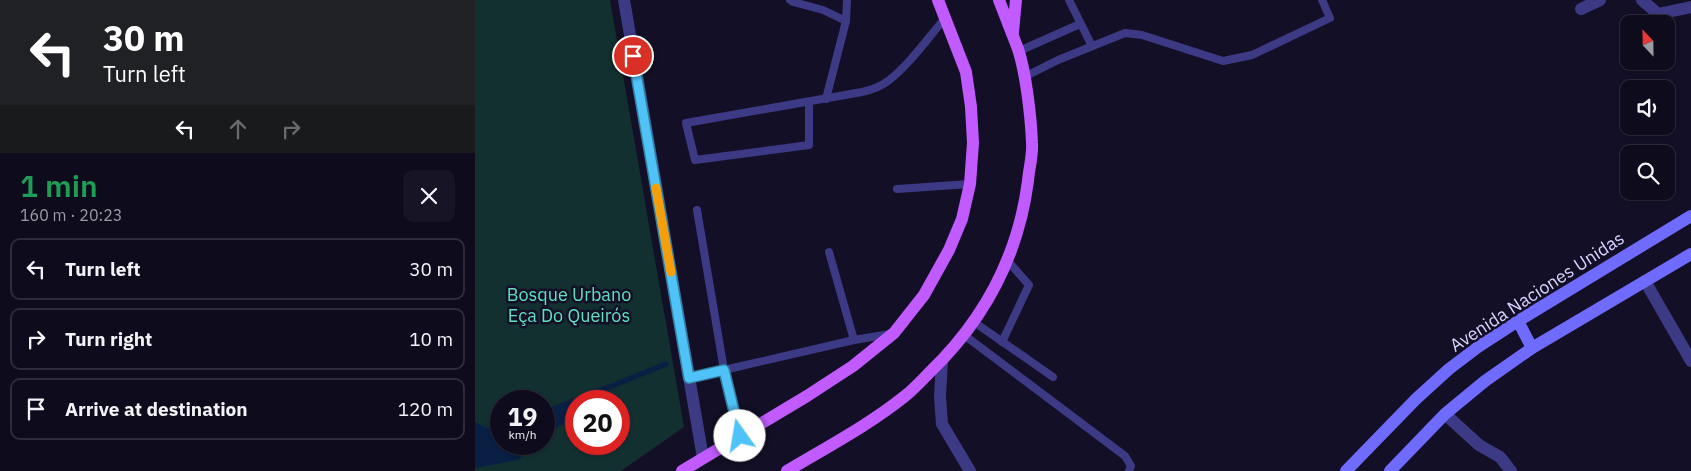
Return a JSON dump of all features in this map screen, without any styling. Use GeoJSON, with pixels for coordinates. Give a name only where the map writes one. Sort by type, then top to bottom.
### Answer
{"type":"FeatureCollection","features":[{"type":"Feature","properties":{"kind":"main road"},"geometry":{"type":"LineString","coordinates":[[682,471],[807,396],[853,366],[894,333],[924,295],[949,250],[962,219],[970,184],[973,143],[971,107],[965,72],[946,17],[938,0]]}},
{"type":"Feature","properties":{"kind":"main road"},"geometry":{"type":"LineString","coordinates":[[787,471],[863,425],[906,396],[942,361],[974,322],[991,296],[1014,244],[1026,192],[1032,145],[1019,51],[999,0]]}},
{"type":"Feature","properties":{"kind":"main road"},"geometry":{"type":"LineString","coordinates":[[1013,37],[1016,0]]}},
{"type":"Feature","properties":{"kind":"street"},"geometry":{"type":"LineString","coordinates":[[623,0],[703,458]]}},
{"type":"Feature","properties":{"kind":"street"},"geometry":{"type":"LineString","coordinates":[[1581,9],[1600,0]]}},
{"type":"Feature","properties":{"kind":"street"},"geometry":{"type":"LineString","coordinates":[[1642,0],[1658,14],[1691,7]]}},
{"type":"Feature","properties":{"kind":"street","name":"Avenida Naciones Unidas"},"geometry":{"type":"LineString","coordinates":[[1346,471],[1416,399],[1449,369],[1478,347],[1518,320],[1691,216]]}},
{"type":"Feature","properties":{"kind":"street"},"geometry":{"type":"LineString","coordinates":[[1390,471],[1445,414],[1485,381],[1532,348],[1691,254]]}},
{"type":"Feature","properties":{"kind":"street"},"geometry":{"type":"LineString","coordinates":[[1645,281],[1691,361]]}},
{"type":"Feature","properties":{"kind":"street"},"geometry":{"type":"LineString","coordinates":[[1518,320],[1532,348]]}},
{"type":"Feature","properties":{"kind":"street"},"geometry":{"type":"LineString","coordinates":[[942,361],[940,396],[942,424],[970,471]]}},
{"type":"Feature","properties":{"kind":"street"},"geometry":{"type":"LineString","coordinates":[[1445,414],[1479,445],[1501,457],[1511,471]]}},
{"type":"Feature","properties":{"kind":"lane"},"geometry":{"type":"LineString","coordinates":[[790,0],[823,10],[846,21]]}},
{"type":"Feature","properties":{"kind":"lane"},"geometry":{"type":"LineString","coordinates":[[826,99],[846,21],[847,0]]}},
{"type":"Feature","properties":{"kind":"lane"},"geometry":{"type":"LineString","coordinates":[[1069,0],[1092,46]]}},
{"type":"Feature","properties":{"kind":"lane"},"geometry":{"type":"LineString","coordinates":[[1023,77],[1125,33],[1142,35],[1223,61],[1252,54],[1330,18],[1322,0]]}},
{"type":"Feature","properties":{"kind":"lane"},"geometry":{"type":"LineString","coordinates":[[809,102],[809,146],[695,160],[686,123],[826,99],[876,88],[887,82],[946,17]]}},
{"type":"Feature","properties":{"kind":"lane"},"geometry":{"type":"LineString","coordinates":[[1019,51],[1080,24]]}},
{"type":"Feature","properties":{"kind":"lane"},"geometry":{"type":"LineString","coordinates":[[897,189],[970,184]]}},
{"type":"Feature","properties":{"kind":"lane"},"geometry":{"type":"LineString","coordinates":[[697,210],[724,370],[740,436]]}},
{"type":"Feature","properties":{"kind":"lane"},"geometry":{"type":"LineString","coordinates":[[829,252],[854,340]]}},
{"type":"Feature","properties":{"kind":"lane"},"geometry":{"type":"LineString","coordinates":[[1002,342],[1029,285],[1007,260]]}},
{"type":"Feature","properties":{"kind":"lane"},"geometry":{"type":"LineString","coordinates":[[974,322],[1053,378]]}},
{"type":"Feature","properties":{"kind":"lane"},"geometry":{"type":"LineString","coordinates":[[689,378],[854,340],[894,333]]}},
{"type":"Feature","properties":{"kind":"lane"},"geometry":{"type":"LineString","coordinates":[[964,335],[1125,456],[1131,466],[1129,471]]}},
{"type":"Feature","properties":{"kind":"green space","name":"Bosque Urbano Eça Do Queirós"},"geometry":{"type":"Polygon","coordinates":[[[475,0],[610,0],[684,427],[621,471],[475,471],[475,0]]]}},
{"type":"Feature","properties":{"kind":"water"},"geometry":{"type":"Polygon","coordinates":[[[565,402],[565,422],[555,429],[555,406],[565,402]]]}},
{"type":"Feature","properties":{"kind":"water"},"geometry":{"type":"Polygon","coordinates":[[[475,422],[487,428],[490,427],[490,455],[524,455],[518,460],[475,468],[475,422]]]}},
{"type":"Feature","properties":{"kind":"waterway"},"geometry":{"type":"LineString","coordinates":[[602,390],[666,364]]}},
{"type":"Feature","properties":{"kind":"slow traffic"},"geometry":{"type":"LineString","coordinates":[[656,188],[671,272]]}},
{"type":"Feature","properties":{"kind":"route"},"geometry":{"type":"LineString","coordinates":[[633,56],[689,378],[724,370],[740,436]]}}]}
